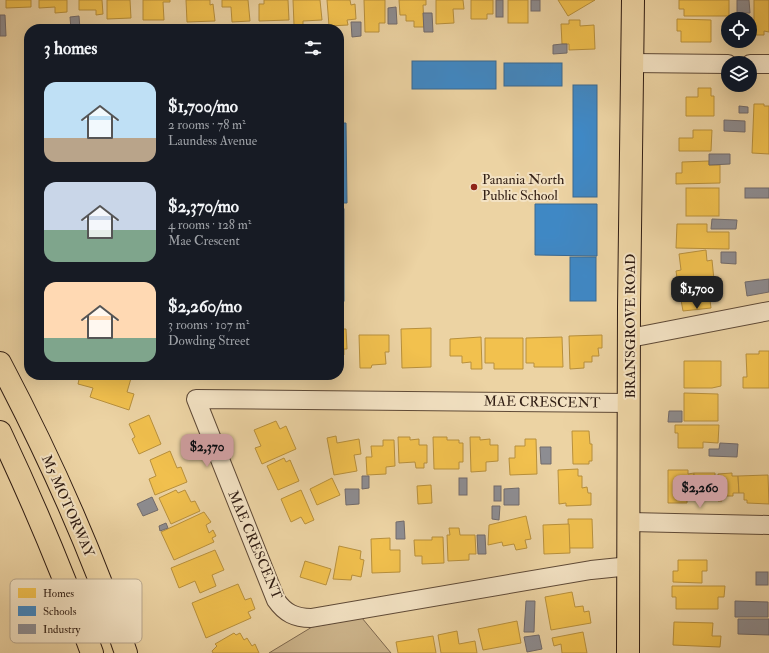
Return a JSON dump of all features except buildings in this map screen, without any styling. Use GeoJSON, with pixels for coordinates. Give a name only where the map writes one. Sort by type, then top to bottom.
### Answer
{"type":"FeatureCollection","features":[{"type":"Feature","properties":{"kind":"main road","name":"BRANSGROVE ROAD"},"geometry":{"type":"LineString","coordinates":[[628,653],[630,566],[629,403],[633,0]]}},
{"type":"Feature","properties":{"kind":"main road","name":"M5 MOTORWAY"},"geometry":{"type":"LineString","coordinates":[[0,363],[21,402],[61,488],[98,579]]}},
{"type":"Feature","properties":{"kind":"main road"},"geometry":{"type":"LineString","coordinates":[[0,432],[30,496],[65,579]]}},
{"type":"Feature","properties":{"kind":"main road"},"geometry":{"type":"LineString","coordinates":[[88,643],[92,653]]}},
{"type":"Feature","properties":{"kind":"main road","name":"M5 MOTORWAY"},"geometry":{"type":"LineString","coordinates":[[122,643],[126,653]]}},
{"type":"Feature","properties":{"kind":"street"},"geometry":{"type":"LineString","coordinates":[[633,63],[721,64]]}},
{"type":"Feature","properties":{"kind":"street"},"geometry":{"type":"LineString","coordinates":[[757,64],[769,64]]}},
{"type":"Feature","properties":{"kind":"street"},"geometry":{"type":"LineString","coordinates":[[630,338],[769,311]]}},
{"type":"Feature","properties":{"kind":"street","name":"MAE CRESCENT"},"geometry":{"type":"LineString","coordinates":[[629,403],[196,399],[276,600],[282,608],[290,614],[300,618],[311,618],[591,570],[630,566]]}},
{"type":"Feature","properties":{"kind":"street"},"geometry":{"type":"LineString","coordinates":[[630,522],[769,525]]}},
{"type":"Feature","properties":{"kind":"shaded area"},"geometry":{"type":"Polygon","coordinates":[[[362,618],[391,653],[269,653],[312,627],[362,618]]]}},
{"type":"Feature","properties":{"kind":"place","name":"Panania North Public School"},"geometry":{"type":"Point","coordinates":[474,187]}}]}
